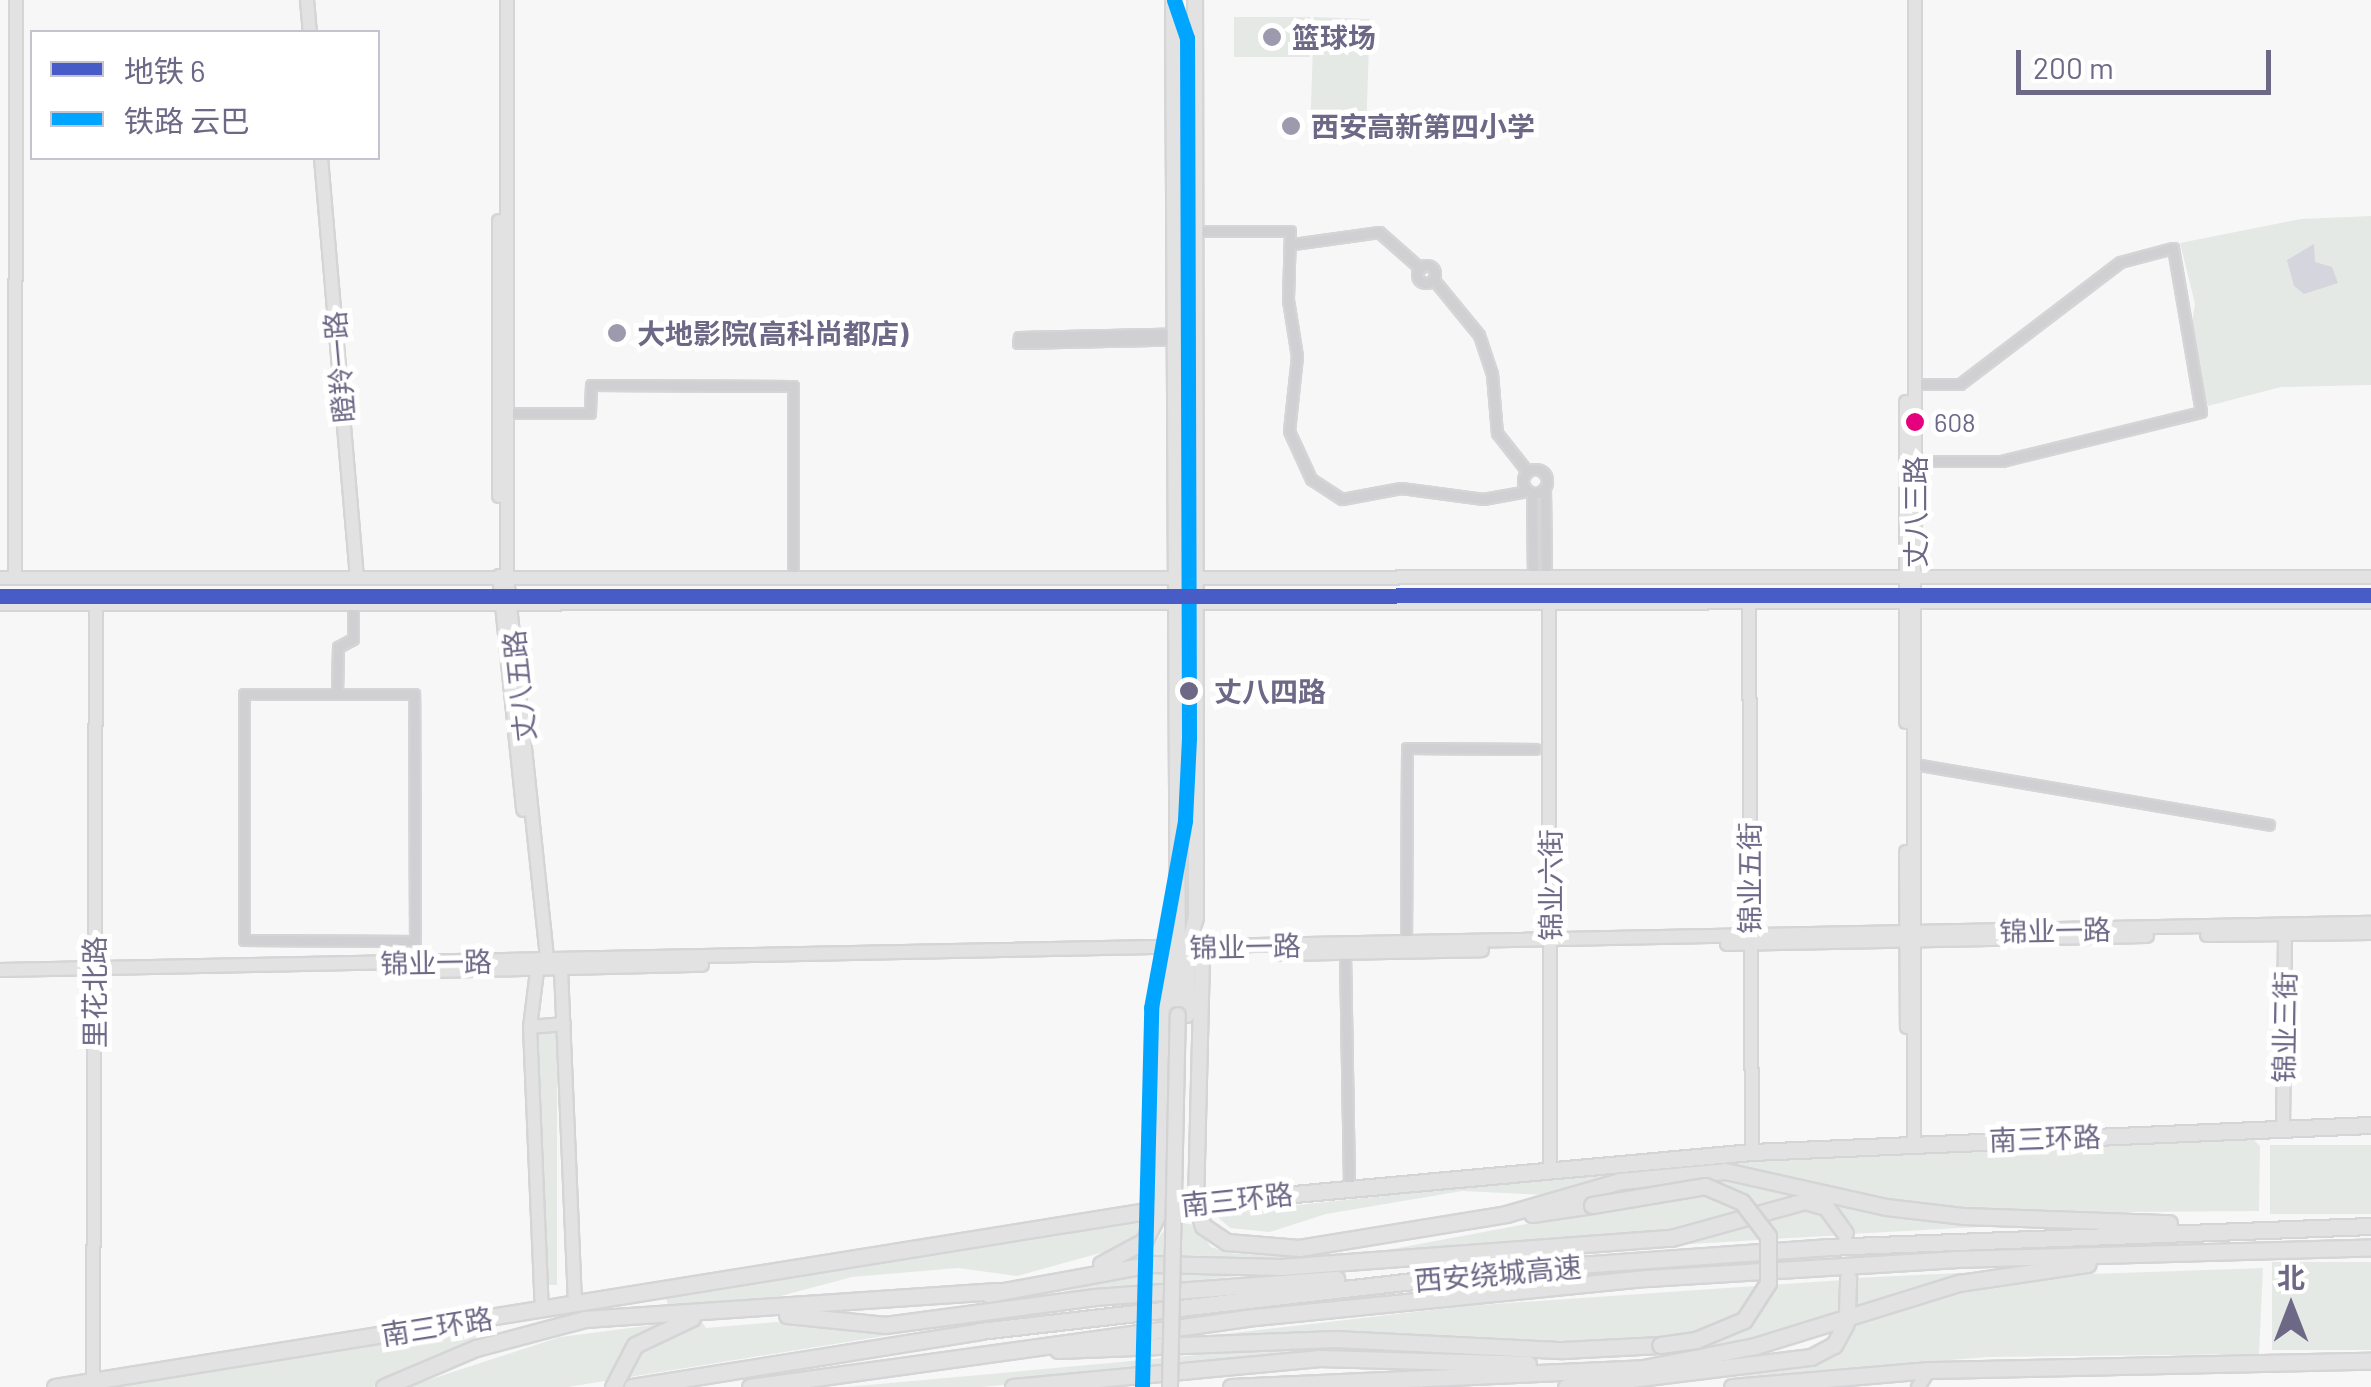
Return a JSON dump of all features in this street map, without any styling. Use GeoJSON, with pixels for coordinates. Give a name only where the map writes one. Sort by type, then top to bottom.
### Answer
{"type":"FeatureCollection","features":[{"type":"Feature","properties":{"kind":"highway","name":"南三环路"},"geometry":{"type":"LineString","coordinates":[[55,1387],[1196,1203],[1550,1167],[1752,1152],[2371,1125]]}},
{"type":"Feature","properties":{"kind":"highway"},"geometry":{"type":"LineString","coordinates":[[1506,1214],[1620,1181],[1725,1170],[1886,1207],[1964,1216],[2288,1229]]}},
{"type":"Feature","properties":{"kind":"highway"},"geometry":{"type":"LineString","coordinates":[[949,1356],[1336,1338],[1563,1350],[1660,1346],[1726,1331],[1744,1320],[1768,1283],[1768,1236],[1742,1202],[1705,1186],[1299,1248],[1249,1246],[1203,1226],[1196,1203]]}},
{"type":"Feature","properties":{"kind":"highway"},"geometry":{"type":"LineString","coordinates":[[613,1387],[635,1345],[684,1315],[988,1294],[1152,1264],[1281,1268],[1672,1238],[1805,1201],[1826,1207],[1845,1233]]}},
{"type":"Feature","properties":{"kind":"highway"},"geometry":{"type":"LineString","coordinates":[[988,1294],[1123,1256],[1155,1228],[1160,1208]]}},
{"type":"Feature","properties":{"kind":"highway","name":"西安绕城高速"},"geometry":{"type":"LineString","coordinates":[[632,1387],[980,1332],[1510,1270],[1826,1247],[2371,1226]]}},
{"type":"Feature","properties":{"kind":"highway","name":"西安绕城高速"},"geometry":{"type":"LineString","coordinates":[[750,1387],[949,1356],[1245,1318],[1646,1278],[2371,1247]]}},
{"type":"Feature","properties":{"kind":"highway"},"geometry":{"type":"LineString","coordinates":[[1231,1387],[1624,1369],[1694,1360],[1959,1282],[2207,1252]]}},
{"type":"Feature","properties":{"kind":"highway"},"geometry":{"type":"LineString","coordinates":[[384,1387],[476,1348],[585,1319],[798,1315],[885,1326],[1226,1284],[1510,1270]]}},
{"type":"Feature","properties":{"kind":"highway"},"geometry":{"type":"LineString","coordinates":[[1566,1387],[1810,1357],[1834,1345],[1846,1318],[1848,1278]]}},
{"type":"Feature","properties":{"kind":"highway"},"geometry":{"type":"LineString","coordinates":[[707,1315],[750,1309]]}},
{"type":"Feature","properties":{"kind":"highway"},"geometry":{"type":"LineString","coordinates":[[1013,1387],[1318,1358],[1588,1366],[1694,1360]]}},
{"type":"Feature","properties":{"kind":"highway"},"geometry":{"type":"LineString","coordinates":[[1732,1387],[1892,1371],[2371,1360]]}},
{"type":"Feature","properties":{"kind":"main road"},"geometry":{"type":"LineString","coordinates":[[1173,0],[1174,603],[1196,1203]]}},
{"type":"Feature","properties":{"kind":"main road"},"geometry":{"type":"LineString","coordinates":[[1160,1208],[1184,952],[1196,918],[1196,0]]}},
{"type":"Feature","properties":{"kind":"main road"},"geometry":{"type":"LineString","coordinates":[[1170,1387],[1184,952]]}},
{"type":"Feature","properties":{"kind":"main road"},"geometry":{"type":"LineString","coordinates":[[1179,1387],[1182,1015]]}},
{"type":"Feature","properties":{"kind":"street"},"geometry":{"type":"LineString","coordinates":[[15,578],[16,0]]}},
{"type":"Feature","properties":{"kind":"street"},"geometry":{"type":"LineString","coordinates":[[308,0],[310,30]]}},
{"type":"Feature","properties":{"kind":"street","name":"丈八五路"},"geometry":{"type":"LineString","coordinates":[[499,0],[503,577],[541,963],[530,1027],[542,1310]]}},
{"type":"Feature","properties":{"kind":"street","name":"丈八五路"},"geometry":{"type":"LineString","coordinates":[[503,577],[508,414],[507,0]]}},
{"type":"Feature","properties":{"kind":"street","name":"丈八三路"},"geometry":{"type":"LineString","coordinates":[[1906,0],[1910,1144]]}},
{"type":"Feature","properties":{"kind":"street","name":"丈八三路"},"geometry":{"type":"LineString","coordinates":[[1910,578],[1915,461],[1915,0]]}},
{"type":"Feature","properties":{"kind":"street","name":"瞪羚一路"},"geometry":{"type":"LineString","coordinates":[[321,160],[358,577]]}},
{"type":"Feature","properties":{"kind":"street"},"geometry":{"type":"LineString","coordinates":[[1174,231],[1290,231],[1293,244],[1288,300],[1297,356],[1290,431],[1311,479],[1342,499],[1401,488],[1483,499],[1545,488]]}},
{"type":"Feature","properties":{"kind":"street"},"geometry":{"type":"LineString","coordinates":[[1293,244],[1379,232],[1420,268],[1421,281],[1434,280],[1479,335],[1492,374],[1497,432],[1527,471],[1540,576]]}},
{"type":"Feature","properties":{"kind":"street"},"geometry":{"type":"LineString","coordinates":[[1914,384],[1960,384],[2120,262],[2173,248],[2201,412],[2002,461],[1915,461]]}},
{"type":"Feature","properties":{"kind":"street"},"geometry":{"type":"LineString","coordinates":[[1174,335],[1018,342],[1019,336],[1174,335],[1196,336]]}},
{"type":"Feature","properties":{"kind":"street"},"geometry":{"type":"LineString","coordinates":[[508,414],[590,414],[591,385],[793,386],[793,577]]}},
{"type":"Feature","properties":{"kind":"street"},"geometry":{"type":"LineString","coordinates":[[1527,471],[1542,471],[1545,488],[1540,576]]}},
{"type":"Feature","properties":{"kind":"street"},"geometry":{"type":"LineString","coordinates":[[0,578],[2371,577]]}},
{"type":"Feature","properties":{"kind":"street","name":"锦业六街"},"geometry":{"type":"LineString","coordinates":[[1550,602],[1550,1167]]}},
{"type":"Feature","properties":{"kind":"street"},"geometry":{"type":"LineString","coordinates":[[0,604],[2371,602]]}},
{"type":"Feature","properties":{"kind":"street","name":"丈八三路"},"geometry":{"type":"LineString","coordinates":[[1910,603],[1914,764],[1911,937]]}},
{"type":"Feature","properties":{"kind":"street","name":"里花北路"},"geometry":{"type":"LineString","coordinates":[[93,1381],[96,604]]}},
{"type":"Feature","properties":{"kind":"street"},"geometry":{"type":"LineString","coordinates":[[337,694],[338,647],[352,639],[353,604]]}},
{"type":"Feature","properties":{"kind":"street","name":"锦业五街"},"geometry":{"type":"LineString","coordinates":[[1750,604],[1752,1152]]}},
{"type":"Feature","properties":{"kind":"street"},"geometry":{"type":"LineString","coordinates":[[244,694],[337,694],[414,694],[415,941],[244,940],[244,694]]}},
{"type":"Feature","properties":{"kind":"street"},"geometry":{"type":"LineString","coordinates":[[1406,947],[1407,748],[1536,749]]}},
{"type":"Feature","properties":{"kind":"street"},"geometry":{"type":"LineString","coordinates":[[1914,764],[2269,825]]}},
{"type":"Feature","properties":{"kind":"street","name":"锦业一路"},"geometry":{"type":"LineString","coordinates":[[562,968],[2285,930],[2371,923]]}},
{"type":"Feature","properties":{"kind":"street","name":"锦业一路"},"geometry":{"type":"LineString","coordinates":[[2285,930],[2371,934]]}},
{"type":"Feature","properties":{"kind":"street","name":"锦业三街"},"geometry":{"type":"LineString","coordinates":[[2283,1129],[2285,930]]}},
{"type":"Feature","properties":{"kind":"street","name":"锦业一路"},"geometry":{"type":"LineString","coordinates":[[0,970],[94,972],[1184,952],[1345,953],[1406,947]]}},
{"type":"Feature","properties":{"kind":"street"},"geometry":{"type":"LineString","coordinates":[[1345,953],[1350,1186]]}},
{"type":"Feature","properties":{"kind":"street"},"geometry":{"type":"LineString","coordinates":[[541,963],[562,968],[575,1304]]}},
{"type":"Feature","properties":{"kind":"street","name":"锦业一路"},"geometry":{"type":"LineString","coordinates":[[0,978],[94,972]]}},
{"type":"Feature","properties":{"kind":"street"},"geometry":{"type":"LineString","coordinates":[[530,1027],[564,1024]]}},
{"type":"Feature","properties":{"kind":"street"},"geometry":{"type":"LineString","coordinates":[[1918,1387],[1929,1370]]}},
{"type":"Feature","properties":{"kind":"street"},"geometry":{"type":"LineString","coordinates":[[1892,1371],[1902,1387]]}},
{"type":"Feature","properties":{"kind":"shaded area","name":"篮球场"},"geometry":{"type":"Polygon","coordinates":[[[1234,17],[1310,17],[1310,57],[1234,57],[1234,17]]]}},
{"type":"Feature","properties":{"kind":"shaded area"},"geometry":{"type":"Polygon","coordinates":[[[1314,17],[1370,19],[1366,140],[1310,138],[1314,17]]]}},
{"type":"Feature","properties":{"kind":"shaded area"},"geometry":{"type":"Polygon","coordinates":[[[2371,216],[2371,385],[2281,387],[2208,406],[2189,341],[2195,304],[2180,243],[2301,219],[2371,216]]]}},
{"type":"Feature","properties":{"kind":"shaded area"},"geometry":{"type":"Polygon","coordinates":[[[2314,244],[2315,262],[2332,267],[2338,283],[2304,294],[2294,286],[2287,260],[2314,244]]]}},
{"type":"Feature","properties":{"kind":"shaded area"},"geometry":{"type":"Polygon","coordinates":[[[536,1028],[557,1028],[557,1285],[536,1285],[536,1028]]]}},
{"type":"Feature","properties":{"kind":"shaded area"},"geometry":{"type":"Polygon","coordinates":[[[2252,1138],[2260,1146],[2259,1211],[2006,1213],[1924,1206],[1695,1163],[2252,1138]]]}},
{"type":"Feature","properties":{"kind":"shaded area"},"geometry":{"type":"Polygon","coordinates":[[[2270,1145],[2371,1145],[2371,1214],[2270,1214],[2270,1145]]]}},
{"type":"Feature","properties":{"kind":"shaded area"},"geometry":{"type":"Polygon","coordinates":[[[1677,1167],[1800,1196],[1687,1231],[1366,1254],[1595,1211],[1590,1186],[1546,1195],[1462,1191],[1326,1214],[1270,1232],[1230,1228],[1214,1214],[1677,1167]]]}},
{"type":"Feature","properties":{"kind":"shaded area"},"geometry":{"type":"Polygon","coordinates":[[[1828,1200],[1879,1213],[1997,1226],[1850,1234],[1828,1200]]]}},
{"type":"Feature","properties":{"kind":"shaded area"},"geometry":{"type":"Polygon","coordinates":[[[1798,1206],[1822,1210],[1843,1235],[1674,1245],[1798,1206]]]}},
{"type":"Feature","properties":{"kind":"shaded area"},"geometry":{"type":"Polygon","coordinates":[[[1171,1221],[1195,1225],[1211,1247],[1229,1253],[1309,1258],[1142,1260],[1171,1221]]]}},
{"type":"Feature","properties":{"kind":"shaded area"},"geometry":{"type":"Polygon","coordinates":[[[1142,1222],[1148,1225],[1129,1245],[1017,1276],[958,1268],[852,1277],[777,1297],[669,1308],[666,1299],[1142,1222]]]}},
{"type":"Feature","properties":{"kind":"shaded area"},"geometry":{"type":"Polygon","coordinates":[[[2272,1262],[2371,1262],[2371,1350],[2272,1350],[2272,1262]]]}},
{"type":"Feature","properties":{"kind":"shaded area"},"geometry":{"type":"Polygon","coordinates":[[[2263,1268],[2259,1354],[1988,1357],[1739,1377],[1841,1347],[1857,1325],[1938,1296],[2063,1275],[2263,1268]]]}},
{"type":"Feature","properties":{"kind":"shaded area"},"geometry":{"type":"Polygon","coordinates":[[[1149,1269],[1258,1274],[1048,1296],[1149,1269]]]}},
{"type":"Feature","properties":{"kind":"shaded area"},"geometry":{"type":"Polygon","coordinates":[[[1979,1272],[1979,1276],[1857,1310],[1855,1278],[1979,1272]]]}},
{"type":"Feature","properties":{"kind":"shaded area"},"geometry":{"type":"Polygon","coordinates":[[[1843,1280],[1843,1313],[1792,1332],[1678,1355],[1677,1340],[1574,1346],[1377,1332],[1163,1341],[1466,1306],[1843,1280]]]}},
{"type":"Feature","properties":{"kind":"shaded area"},"geometry":{"type":"Polygon","coordinates":[[[700,1319],[706,1328],[776,1322],[921,1330],[568,1387],[407,1387],[560,1337],[700,1319]]]}},
{"type":"Feature","properties":{"kind":"shaded area"},"geometry":{"type":"Polygon","coordinates":[[[480,1328],[486,1340],[373,1387],[119,1387],[480,1328]]]}},
{"type":"Feature","properties":{"kind":"shaded area"},"geometry":{"type":"Polygon","coordinates":[[[1298,1346],[1402,1346],[982,1387],[846,1387],[1298,1346]]]}},
{"type":"Feature","properties":{"kind":"metro line","name":"6"},"geometry":{"type":"LineString","coordinates":[[0,596],[2371,595]]}},
{"type":"Feature","properties":{"kind":"rail line","name":"云巴"},"geometry":{"type":"LineString","coordinates":[[1142,1387],[1151,1008],[1185,820],[1189,738],[1187,38],[1174,0]]}},
{"type":"Feature","properties":{"kind":"place","name":"篮球场"},"geometry":{"type":"Point","coordinates":[1272,37]}},
{"type":"Feature","properties":{"kind":"place","name":"西安高新第四小学"},"geometry":{"type":"Point","coordinates":[1291,126]}},
{"type":"Feature","properties":{"kind":"place","name":"大地影院(高科尚都店)"},"geometry":{"type":"Point","coordinates":[617,333]}},
{"type":"Feature","properties":{"kind":"place","name":"608"},"geometry":{"type":"Point","coordinates":[1915,422]}},
{"type":"Feature","properties":{"kind":"place","name":"丈八四路"},"geometry":{"type":"Point","coordinates":[1189,691]}}]}
